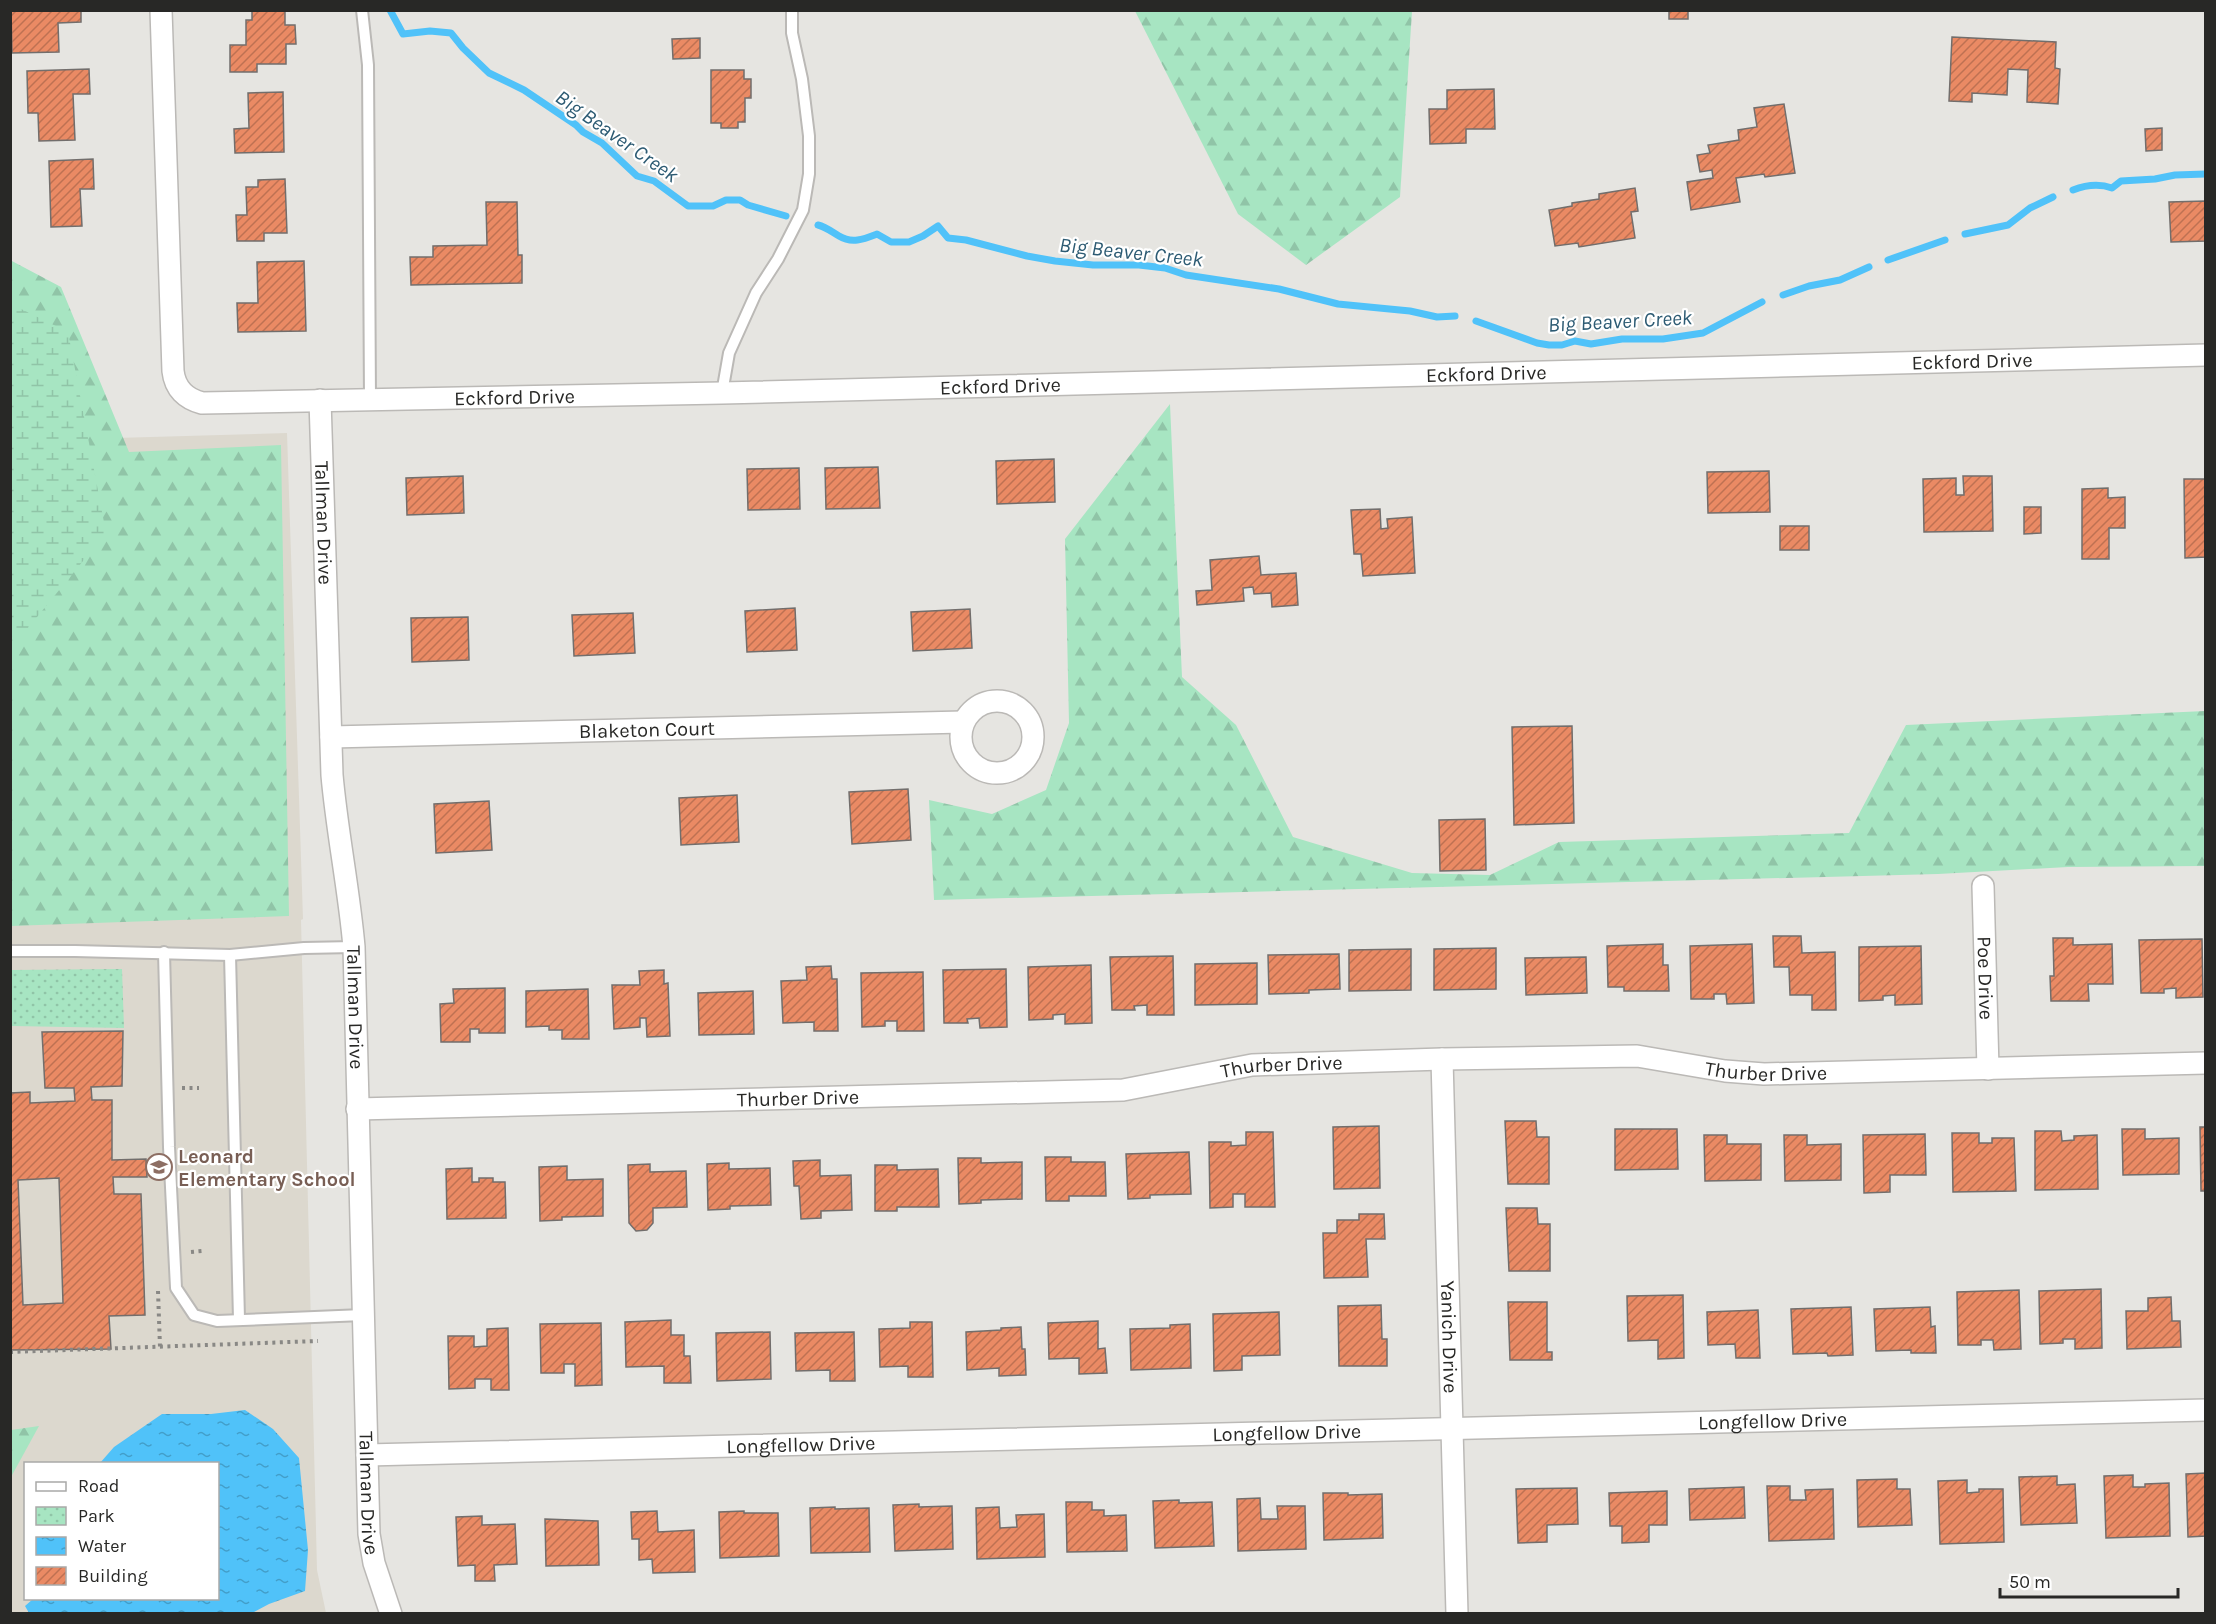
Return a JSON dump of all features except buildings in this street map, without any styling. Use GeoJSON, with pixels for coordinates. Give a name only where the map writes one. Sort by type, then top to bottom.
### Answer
{"type":"FeatureCollection","features":[{"type":"Feature","properties":{"kind":"street","name":"Eckford Drive"},"geometry":{"type":"LineString","coordinates":[[161,10],[174,379],[181,392],[202,403],[722,393],[2205,355]]}},
{"type":"Feature","properties":{"kind":"street","name":"Tallman Drive"},"geometry":{"type":"LineString","coordinates":[[320,400],[336,823],[354,947],[371,1550],[391,1614]]}},
{"type":"Feature","properties":{"kind":"street","name":"Blaketon Court"},"geometry":{"type":"LineString","coordinates":[[331,737],[963,723]]}},
{"type":"Feature","properties":{"kind":"street","name":"Poe Drive"},"geometry":{"type":"LineString","coordinates":[[1983,886],[1988,1069]]}},
{"type":"Feature","properties":{"kind":"street","name":"Thurber Drive"},"geometry":{"type":"LineString","coordinates":[[357,1109],[1123,1089],[1252,1065],[1442,1059],[1637,1056],[1725,1071],[1764,1074],[2205,1063]]}},
{"type":"Feature","properties":{"kind":"street","name":"Yanich Drive"},"geometry":{"type":"LineString","coordinates":[[1442,1059],[1457,1614]]}},
{"type":"Feature","properties":{"kind":"street","name":"Longfellow Drive"},"geometry":{"type":"LineString","coordinates":[[367,1455],[2205,1410]]}},
{"type":"Feature","properties":{"kind":"lane"},"geometry":{"type":"LineString","coordinates":[[362,10],[368,65],[370,399]]}},
{"type":"Feature","properties":{"kind":"lane"},"geometry":{"type":"LineString","coordinates":[[722,393],[729,354],[743,327],[756,293],[778,259],[803,210],[809,174],[808,136],[801,79],[792,33],[792,10]]}},
{"type":"Feature","properties":{"kind":"lane"},"geometry":{"type":"LineString","coordinates":[[10,951],[230,955],[304,948],[354,947]]}},
{"type":"Feature","properties":{"kind":"lane"},"geometry":{"type":"LineString","coordinates":[[164,952],[169,1147],[176,1288],[195,1315],[217,1321],[363,1315]]}},
{"type":"Feature","properties":{"kind":"lane"},"geometry":{"type":"LineString","coordinates":[[230,955],[240,1319]]}},
{"type":"Feature","properties":{"kind":"path"},"geometry":{"type":"LineString","coordinates":[[10,1352],[318,1341]]}},
{"type":"Feature","properties":{"kind":"shaded area"},"geometry":{"type":"Polygon","coordinates":[[[287,433],[303,919],[301,920],[317,1570],[326,1613],[11,1613],[10,441],[287,433]]]}},
{"type":"Feature","properties":{"kind":"green space"},"geometry":{"type":"Polygon","coordinates":[[[1135,11],[1412,11],[1400,197],[1306,265],[1238,214],[1135,11]]]}},
{"type":"Feature","properties":{"kind":"green space"},"geometry":{"type":"Polygon","coordinates":[[[10,260],[61,287],[129,452],[281,445],[289,916],[11,926],[10,260]]]}},
{"type":"Feature","properties":{"kind":"green space"},"geometry":{"type":"Polygon","coordinates":[[[11,304],[68,332],[106,533],[28,628],[11,637],[11,304]]]}},
{"type":"Feature","properties":{"kind":"green space"},"geometry":{"type":"Polygon","coordinates":[[[1170,404],[1182,677],[1236,725],[1293,837],[1412,873],[1490,875],[1559,842],[1849,833],[1906,725],[2205,711],[2205,866],[2068,867],[1938,874],[934,900],[929,800],[992,814],[1046,790],[1069,723],[1065,539],[1170,404]]]}},
{"type":"Feature","properties":{"kind":"green space"},"geometry":{"type":"Polygon","coordinates":[[[122,969],[124,1028],[11,1026],[11,970],[122,969]]]}},
{"type":"Feature","properties":{"kind":"green space"},"geometry":{"type":"Polygon","coordinates":[[[39,1426],[11,1477],[11,1430],[39,1426]]]}},
{"type":"Feature","properties":{"kind":"water"},"geometry":{"type":"Polygon","coordinates":[[[245,1410],[273,1429],[299,1458],[308,1550],[305,1591],[252,1613],[29,1613],[25,1606],[32,1600],[219,1600],[219,1462],[101,1462],[114,1447],[162,1414],[211,1414],[245,1410]]]}},
{"type":"Feature","properties":{"kind":"waterway","name":"Big Beaver Creek"},"geometry":{"type":"LineString","coordinates":[[390,10],[403,34],[430,31],[451,33],[489,73],[524,90],[602,143],[637,176],[654,181],[688,206],[713,206],[726,200],[740,200],[748,205],[786,216]]}},
{"type":"Feature","properties":{"kind":"waterway","name":"Big Beaver Creek"},"geometry":{"type":"LineString","coordinates":[[2073,190],[2092,185],[2112,188],[2121,181],[2206,174]]}},
{"type":"Feature","properties":{"kind":"waterway","name":"Big Beaver Creek"},"geometry":{"type":"LineString","coordinates":[[1965,234],[2008,225],[2030,208],[2053,197]]}},
{"type":"Feature","properties":{"kind":"waterway","name":"Big Beaver Creek"},"geometry":{"type":"LineString","coordinates":[[818,225],[849,240],[863,239],[877,234],[891,242],[909,242],[938,226],[948,238],[966,240],[1055,261],[1165,268],[1186,275],[1279,289],[1338,304],[1410,311],[1437,317],[1455,316]]}},
{"type":"Feature","properties":{"kind":"waterway","name":"Big Beaver Creek"},"geometry":{"type":"LineString","coordinates":[[1888,260],[1945,240]]}},
{"type":"Feature","properties":{"kind":"waterway","name":"Big Beaver Creek"},"geometry":{"type":"LineString","coordinates":[[1783,295],[1809,286],[1840,280],[1869,267]]}},
{"type":"Feature","properties":{"kind":"waterway","name":"Big Beaver Creek"},"geometry":{"type":"LineString","coordinates":[[1476,321],[1537,343],[1562,345],[1575,341],[1591,344],[1622,339],[1663,339],[1703,333],[1762,302]]}},
{"type":"Feature","properties":{"kind":"place","name":"Leonard Elementary School"},"geometry":{"type":"Point","coordinates":[159,1167]}}]}
